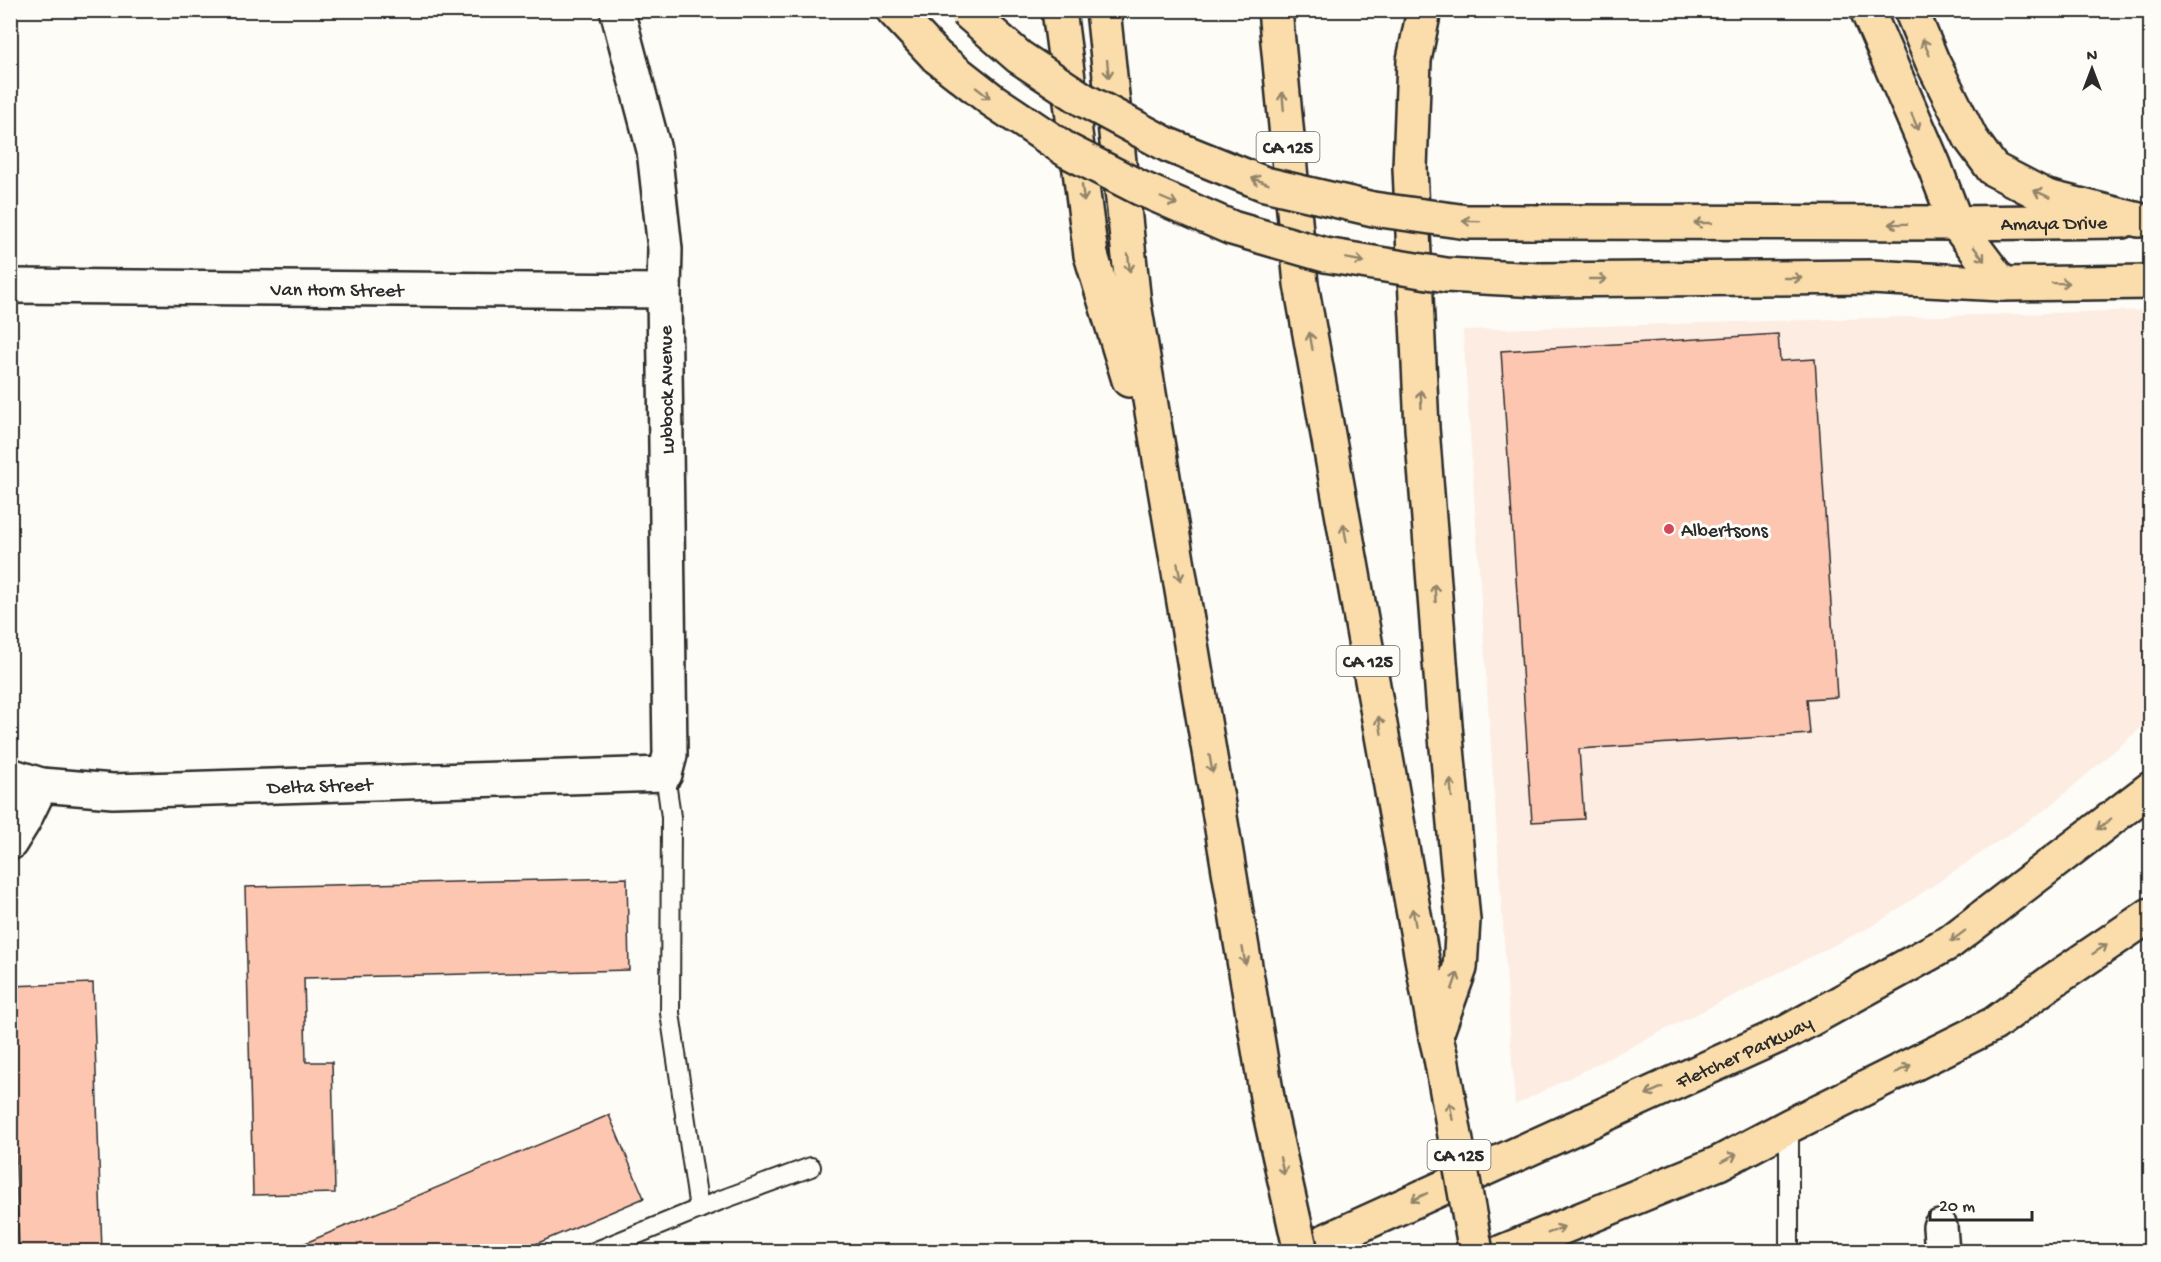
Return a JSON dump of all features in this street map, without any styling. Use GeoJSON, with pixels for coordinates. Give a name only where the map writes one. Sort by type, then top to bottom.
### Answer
{"type":"FeatureCollection","features":[{"type":"Feature","properties":{"kind":"main road"},"geometry":{"type":"LineString","coordinates":[[893,10],[937,57],[992,100],[1068,151],[1140,188],[1232,228],[1325,255],[1446,275],[1539,280],[1871,277],[2002,284],[2151,282]]}},
{"type":"Feature","properties":{"kind":"main road","name":"Amaya Drive"},"geometry":{"type":"LineString","coordinates":[[965,10],[1019,57],[1084,100],[1168,145],[1265,184],[1373,209],[1467,222],[1956,223],[2145,220]]}},
{"type":"Feature","properties":{"kind":"main road"},"geometry":{"type":"LineString","coordinates":[[1059,10],[1091,255],[1169,514]]}},
{"type":"Feature","properties":{"kind":"main road"},"geometry":{"type":"LineString","coordinates":[[1102,10],[1134,304],[1269,1108],[1301,1251]]}},
{"type":"Feature","properties":{"kind":"main road","name":"CA 125"},"geometry":{"type":"LineString","coordinates":[[1275,10],[1301,284],[1476,1251]]}},
{"type":"Feature","properties":{"kind":"main road"},"geometry":{"type":"LineString","coordinates":[[1424,10],[1414,60],[1410,168],[1422,428],[1463,921],[1460,968],[1438,1047]]}},
{"type":"Feature","properties":{"kind":"main road"},"geometry":{"type":"LineString","coordinates":[[1867,10],[1934,165],[1956,223],[2002,284]]}},
{"type":"Feature","properties":{"kind":"main road"},"geometry":{"type":"LineString","coordinates":[[1911,10],[1932,61],[1971,139],[1993,169],[2047,197],[2145,220]]}},
{"type":"Feature","properties":{"kind":"main road","name":"Fletcher Parkway"},"geometry":{"type":"LineString","coordinates":[[1301,1251],[1789,1031],[1950,942],[2151,789]]}},
{"type":"Feature","properties":{"kind":"main road"},"geometry":{"type":"LineString","coordinates":[[1502,1251],[1719,1163],[1994,1024],[2051,982],[2151,915]]}},
{"type":"Feature","properties":{"kind":"street","name":"Lubbock Avenue"},"geometry":{"type":"LineString","coordinates":[[617,10],[654,150],[665,249],[670,732],[670,754],[665,774]]}},
{"type":"Feature","properties":{"kind":"street","name":"Van Horn Street"},"geometry":{"type":"LineString","coordinates":[[10,286],[664,291]]}},
{"type":"Feature","properties":{"kind":"street","name":"Delta Street"},"geometry":{"type":"LineString","coordinates":[[10,843],[23,822],[26,780],[113,791],[665,774]]}},
{"type":"Feature","properties":{"kind":"lane"},"geometry":{"type":"LineString","coordinates":[[665,774],[671,817],[670,1013],[699,1209]]}},
{"type":"Feature","properties":{"kind":"lane"},"geometry":{"type":"LineString","coordinates":[[1789,1126],[1789,1251]]}},
{"type":"Feature","properties":{"kind":"lane"},"geometry":{"type":"LineString","coordinates":[[594,1251],[811,1167]]}},
{"type":"Feature","properties":{"kind":"shaded area"},"geometry":{"type":"Polygon","coordinates":[[[2150,310],[2150,720],[2049,807],[1876,924],[1515,1105],[1463,330],[2150,310]]]}},
{"type":"Feature","properties":{"kind":"building","name":"Albertsons"},"geometry":{"type":"Polygon","coordinates":[[[1778,334],[1780,361],[1815,359],[1837,697],[1807,699],[1810,734],[1579,749],[1584,819],[1532,822],[1501,351],[1778,334]]]}},
{"type":"Feature","properties":{"kind":"building"},"geometry":{"type":"Polygon","coordinates":[[[627,878],[629,970],[304,978],[306,1062],[332,1062],[335,1193],[253,1195],[245,887],[627,878]]]}},
{"type":"Feature","properties":{"kind":"building"},"geometry":{"type":"Polygon","coordinates":[[[93,983],[102,1252],[19,1252],[10,986],[93,983]]]}},
{"type":"Feature","properties":{"kind":"building"},"geometry":{"type":"Polygon","coordinates":[[[609,1115],[644,1198],[517,1252],[284,1252],[609,1115]]]}},
{"type":"Feature","properties":{"kind":"place","name":"Albertsons"},"geometry":{"type":"Point","coordinates":[1669,529]}}]}
